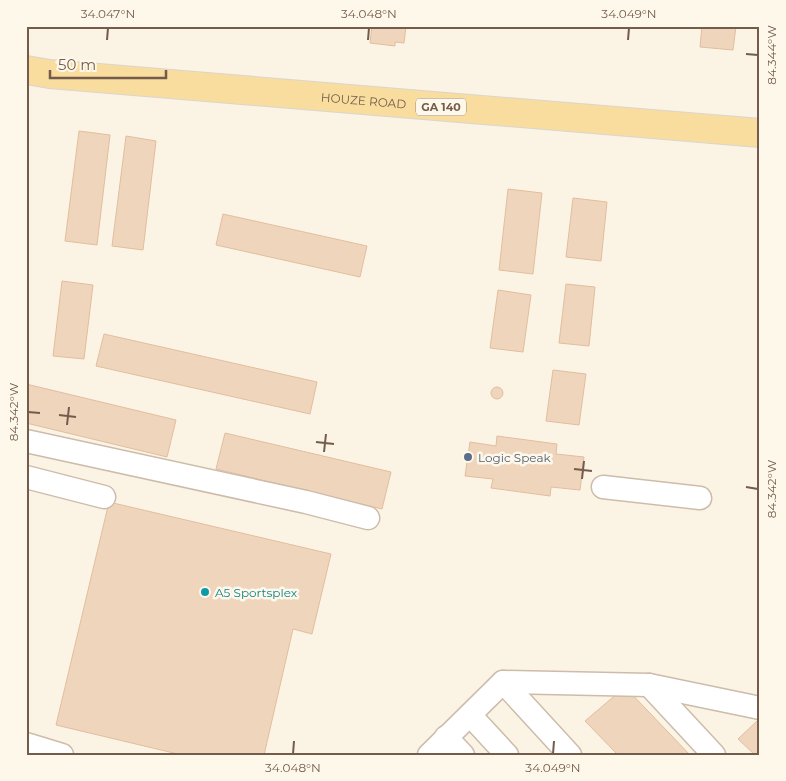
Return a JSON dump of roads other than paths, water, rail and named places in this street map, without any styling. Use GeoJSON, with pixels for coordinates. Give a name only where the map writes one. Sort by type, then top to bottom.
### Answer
{"type":"FeatureCollection","features":[{"type":"Feature","properties":{"kind":"main road","name":"HOUZE ROAD"},"geometry":{"type":"LineString","coordinates":[[33,75],[760,133]]}},
{"type":"Feature","properties":{"kind":"lane"},"geometry":{"type":"LineString","coordinates":[[26,441],[306,502],[368,518]]}},
{"type":"Feature","properties":{"kind":"lane"},"geometry":{"type":"LineString","coordinates":[[26,477],[104,497]]}},
{"type":"Feature","properties":{"kind":"lane"},"geometry":{"type":"LineString","coordinates":[[603,487],[700,498]]}},
{"type":"Feature","properties":{"kind":"lane"},"geometry":{"type":"LineString","coordinates":[[503,682],[570,755]]}},
{"type":"Feature","properties":{"kind":"lane"},"geometry":{"type":"LineString","coordinates":[[429,755],[503,682],[649,685],[760,708]]}},
{"type":"Feature","properties":{"kind":"lane"},"geometry":{"type":"LineString","coordinates":[[649,685],[714,755]]}},
{"type":"Feature","properties":{"kind":"lane"},"geometry":{"type":"LineString","coordinates":[[470,715],[507,755]]}},
{"type":"Feature","properties":{"kind":"lane"},"geometry":{"type":"LineString","coordinates":[[446,738],[463,755]]}},
{"type":"Feature","properties":{"kind":"lane"},"geometry":{"type":"LineString","coordinates":[[26,744],[62,755]]}},
{"type":"Feature","properties":{"kind":"place","name":"Logic Speak"},"geometry":{"type":"Point","coordinates":[468,457]}},
{"type":"Feature","properties":{"kind":"place","name":"A5 Sportsplex"},"geometry":{"type":"Point","coordinates":[205,592]}}]}
